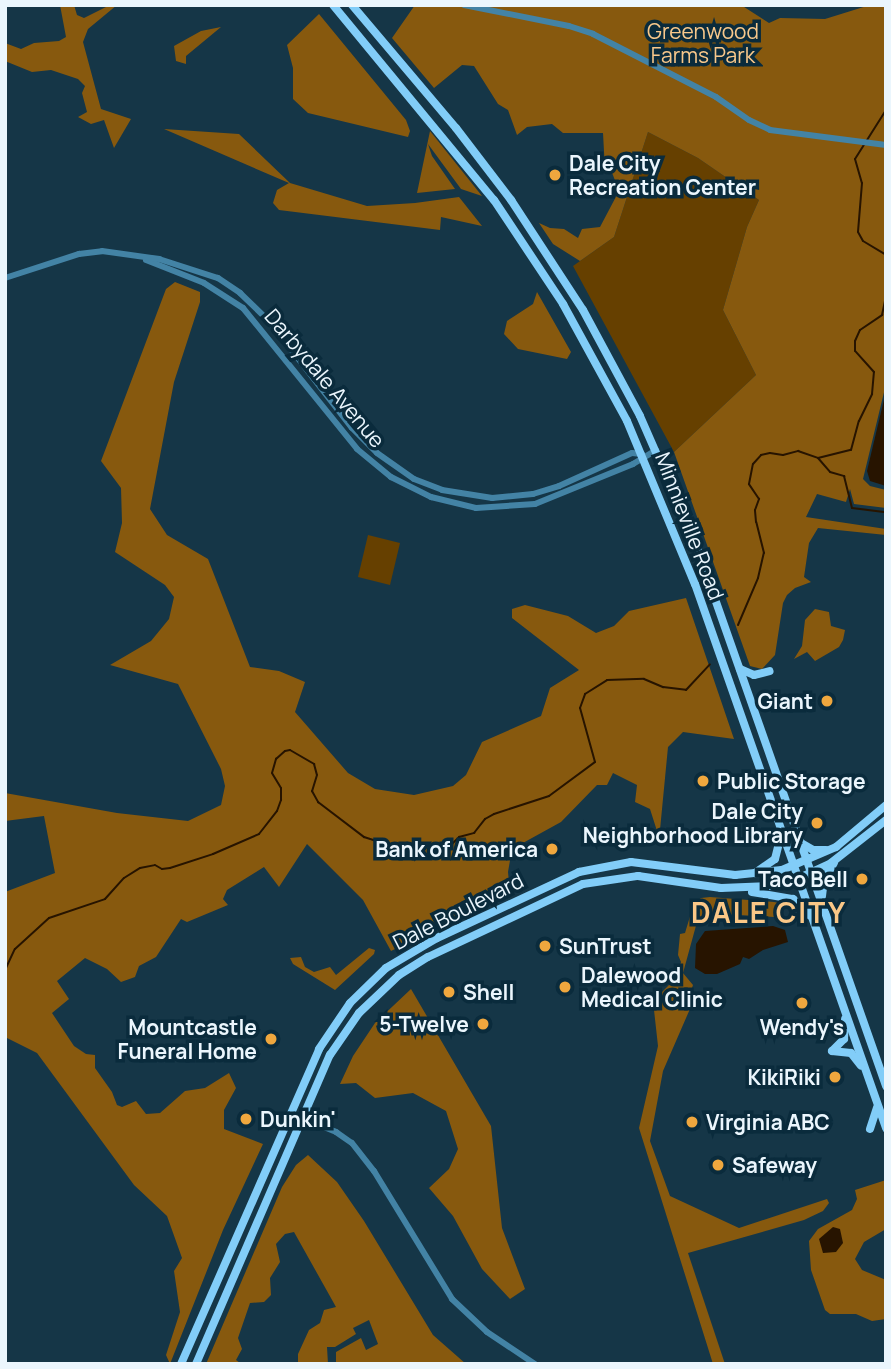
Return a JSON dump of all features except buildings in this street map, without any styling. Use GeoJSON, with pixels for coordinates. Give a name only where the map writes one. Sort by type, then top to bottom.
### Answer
{"type":"FeatureCollection","features":[{"type":"Feature","properties":{"kind":"main road","name":"Minnieville Road"},"geometry":{"type":"LineString","coordinates":[[333,5],[455,149],[516,233],[563,304],[643,455],[695,584],[886,1128]]}},
{"type":"Feature","properties":{"kind":"main road","name":"Minnieville Road"},"geometry":{"type":"LineString","coordinates":[[352,5],[468,143],[532,231],[598,335],[656,450],[695,542],[886,1086]]}},
{"type":"Feature","properties":{"kind":"main road"},"geometry":{"type":"LineString","coordinates":[[740,668],[755,675],[770,671]]}},
{"type":"Feature","properties":{"kind":"main road","name":"Dale Boulevard"},"geometry":{"type":"LineString","coordinates":[[181,1364],[319,1048],[350,1003],[386,968],[426,943],[564,878],[595,868],[643,862],[723,874],[750,875],[794,866],[836,847],[886,805]]}},
{"type":"Feature","properties":{"kind":"main road","name":"Dale Boulevard"},"geometry":{"type":"LineString","coordinates":[[196,1364],[330,1055],[346,1028],[385,986],[428,957],[556,896],[596,881],[653,876],[710,887],[739,889],[771,886],[811,873],[837,859],[886,820]]}},
{"type":"Feature","properties":{"kind":"main road"},"geometry":{"type":"LineString","coordinates":[[750,875],[774,861],[782,832]]}},
{"type":"Feature","properties":{"kind":"main road"},"geometry":{"type":"LineString","coordinates":[[801,843],[818,851],[836,847]]}},
{"type":"Feature","properties":{"kind":"main road"},"geometry":{"type":"LineString","coordinates":[[822,902],[824,880],[837,859]]}},
{"type":"Feature","properties":{"kind":"main road"},"geometry":{"type":"LineString","coordinates":[[739,889],[793,899],[814,923]]}},
{"type":"Feature","properties":{"kind":"main road"},"geometry":{"type":"LineString","coordinates":[[844,1009],[845,1037],[832,1051],[851,1054],[866,1073]]}},
{"type":"Feature","properties":{"kind":"main road"},"geometry":{"type":"LineString","coordinates":[[870,1129],[877,1104]]}},
{"type":"Feature","properties":{"kind":"street"},"geometry":{"type":"LineString","coordinates":[[464,5],[569,26],[593,34],[716,97],[761,127],[805,136],[859,139],[886,145]]}},
{"type":"Feature","properties":{"kind":"street","name":"Darbydale Avenue"},"geometry":{"type":"LineString","coordinates":[[5,278],[90,252],[111,251],[159,258],[210,274],[240,293],[269,321],[364,441],[388,462],[428,485],[480,497],[514,497],[559,486],[632,453],[643,455]]}},
{"type":"Feature","properties":{"kind":"street","name":"Darbydale Avenue"},"geometry":{"type":"LineString","coordinates":[[141,257],[204,283],[243,308],[356,449],[391,477],[424,494],[476,508],[523,506],[575,490],[636,463],[643,455],[656,450]]}},
{"type":"Feature","properties":{"kind":"street"},"geometry":{"type":"LineString","coordinates":[[290,1113],[336,1132],[359,1151],[452,1299],[473,1321],[535,1364]]}},
{"type":"Feature","properties":{"kind":"shaded area"},"geometry":{"type":"Polygon","coordinates":[[[648,132],[698,158],[759,200],[747,227],[723,310],[756,375],[674,452],[573,266],[614,237],[648,132]]]}},
{"type":"Feature","properties":{"kind":"shaded area"},"geometry":{"type":"Polygon","coordinates":[[[886,391],[886,486],[870,481],[867,471],[886,391]]]}},
{"type":"Feature","properties":{"kind":"shaded area"},"geometry":{"type":"Polygon","coordinates":[[[368,535],[400,543],[390,585],[358,577],[368,535]]]}},
{"type":"Feature","properties":{"kind":"shaded area"},"geometry":{"type":"Polygon","coordinates":[[[773,926],[785,930],[788,942],[763,950],[749,959],[743,957],[740,964],[717,974],[705,974],[695,968],[696,944],[705,931],[773,926]]]}},
{"type":"Feature","properties":{"kind":"shaded area"},"geometry":{"type":"Polygon","coordinates":[[[833,1227],[840,1229],[843,1243],[836,1252],[823,1253],[819,1239],[833,1227]]]}},
{"type":"Feature","properties":{"kind":"green space"},"geometry":{"type":"Polygon","coordinates":[[[60,5],[74,5],[77,15],[84,18],[110,5],[117,5],[88,29],[83,42],[101,109],[131,119],[114,148],[104,120],[91,124],[78,117],[87,112],[82,93],[85,86],[78,79],[51,70],[32,72],[5,61],[5,43],[21,49],[34,43],[59,41],[66,37],[60,5]]]}},
{"type":"Feature","properties":{"kind":"green space","name":"Greenwood Farms Park"},"geometry":{"type":"Polygon","coordinates":[[[415,5],[741,5],[769,23],[780,18],[825,19],[870,5],[886,5],[886,384],[863,479],[870,486],[886,490],[886,508],[854,504],[850,489],[846,502],[817,494],[806,517],[886,529],[886,535],[818,528],[809,543],[804,577],[811,582],[795,588],[787,595],[783,603],[775,655],[762,669],[750,666],[674,452],[756,375],[723,310],[747,227],[759,200],[698,158],[648,132],[614,237],[580,261],[553,244],[539,223],[550,228],[564,229],[578,238],[582,229],[600,227],[619,191],[611,170],[605,170],[603,133],[563,133],[552,124],[527,127],[517,135],[508,110],[498,104],[474,66],[462,65],[434,88],[392,38],[415,5]]]}},
{"type":"Feature","properties":{"kind":"green space"},"geometry":{"type":"Polygon","coordinates":[[[319,14],[406,120],[410,131],[408,137],[308,113],[293,99],[293,68],[287,45],[319,14]]]}},
{"type":"Feature","properties":{"kind":"green space"},"geometry":{"type":"Polygon","coordinates":[[[221,27],[186,56],[186,64],[176,61],[174,46],[201,31],[221,27]]]}},
{"type":"Feature","properties":{"kind":"green space"},"geometry":{"type":"Polygon","coordinates":[[[164,129],[239,134],[290,183],[367,206],[459,197],[482,226],[441,217],[440,230],[279,210],[273,203],[277,190],[289,183],[164,129]]]}},
{"type":"Feature","properties":{"kind":"green space"},"geometry":{"type":"Polygon","coordinates":[[[430,131],[482,196],[461,189],[428,144],[432,156],[455,189],[417,193],[430,131]]]}},
{"type":"Feature","properties":{"kind":"green space"},"geometry":{"type":"Polygon","coordinates":[[[175,282],[200,292],[200,302],[174,382],[150,509],[167,535],[208,559],[250,667],[279,671],[305,682],[295,712],[348,773],[375,789],[414,795],[453,786],[466,775],[482,742],[541,716],[550,688],[579,670],[512,618],[512,609],[525,605],[568,616],[596,633],[614,626],[629,611],[686,598],[734,739],[683,732],[668,747],[660,830],[657,831],[650,809],[635,802],[637,785],[613,773],[607,785],[597,785],[561,822],[512,849],[508,872],[510,892],[391,951],[363,900],[307,844],[279,887],[264,867],[227,890],[223,899],[228,905],[187,922],[181,919],[156,957],[139,966],[135,977],[121,982],[107,969],[85,958],[57,981],[69,999],[52,1013],[74,1046],[86,1054],[95,1055],[95,1068],[112,1092],[117,1105],[122,1107],[136,1101],[146,1114],[160,1113],[185,1091],[205,1088],[229,1073],[236,1088],[224,1110],[224,1129],[263,1144],[223,1230],[170,1364],[166,1355],[180,1312],[174,1271],[182,1258],[167,1216],[134,1185],[37,1053],[5,1037],[5,892],[55,873],[44,816],[5,821],[5,793],[117,813],[188,821],[221,805],[225,786],[221,769],[178,684],[110,665],[151,641],[169,619],[174,597],[165,585],[115,552],[122,523],[121,488],[101,461],[166,289],[175,282]]]}},
{"type":"Feature","properties":{"kind":"green space"},"geometry":{"type":"Polygon","coordinates":[[[537,292],[571,352],[567,359],[518,349],[504,334],[507,321],[533,304],[537,292]]]}},
{"type":"Feature","properties":{"kind":"green space"},"geometry":{"type":"Polygon","coordinates":[[[815,609],[829,612],[831,626],[845,630],[843,640],[839,647],[815,661],[807,652],[794,659],[802,646],[805,620],[815,609]]]}},
{"type":"Feature","properties":{"kind":"green space"},"geometry":{"type":"Polygon","coordinates":[[[701,898],[774,902],[779,903],[782,909],[779,916],[774,917],[707,913],[697,922],[683,973],[693,985],[690,994],[693,1002],[663,1071],[650,1141],[670,1196],[739,1228],[827,1199],[829,1203],[823,1211],[804,1220],[688,1253],[725,1364],[713,1364],[639,1128],[658,1046],[653,1001],[675,979],[681,962],[678,955],[680,934],[685,933],[694,903],[701,898]]]}},
{"type":"Feature","properties":{"kind":"green space"},"geometry":{"type":"Polygon","coordinates":[[[369,948],[375,950],[374,954],[335,990],[293,964],[290,958],[301,957],[305,967],[314,972],[330,967],[336,975],[369,948]]]}},
{"type":"Feature","properties":{"kind":"green space"},"geometry":{"type":"Polygon","coordinates":[[[411,989],[491,1126],[502,1228],[525,1289],[510,1299],[482,1269],[453,1216],[429,1188],[449,1169],[458,1149],[446,1111],[413,1093],[375,1098],[356,1083],[340,1084],[353,1056],[375,1023],[411,989]]]}},
{"type":"Feature","properties":{"kind":"green space"},"geometry":{"type":"Polygon","coordinates":[[[308,1155],[337,1182],[364,1221],[433,1335],[466,1364],[336,1364],[336,1352],[361,1338],[366,1350],[378,1344],[369,1320],[353,1328],[356,1334],[335,1347],[327,1347],[328,1364],[298,1364],[298,1354],[309,1330],[320,1323],[324,1310],[336,1307],[294,1232],[285,1234],[276,1244],[280,1262],[270,1278],[271,1295],[264,1302],[250,1303],[238,1338],[242,1349],[236,1360],[240,1363],[206,1364],[282,1187],[296,1165],[308,1155]]]}},
{"type":"Feature","properties":{"kind":"green space"},"geometry":{"type":"Polygon","coordinates":[[[886,1180],[886,1229],[864,1242],[855,1259],[862,1270],[886,1280],[886,1319],[872,1321],[856,1314],[830,1314],[825,1310],[811,1270],[809,1241],[818,1229],[852,1210],[857,1199],[855,1190],[886,1180]]]}},
{"type":"Feature","properties":{"kind":"waterway"},"geometry":{"type":"LineString","coordinates":[[886,110],[855,159],[862,183],[858,232],[863,241],[885,254],[886,282]]}},
{"type":"Feature","properties":{"kind":"waterway"},"geometry":{"type":"LineString","coordinates":[[738,625],[758,578],[764,553],[756,522],[755,510],[759,499],[749,484],[753,464],[761,455],[770,453],[783,455],[798,451],[818,458],[851,450],[859,421],[872,394],[874,372],[855,351],[855,341],[860,330],[882,315],[886,296]]}},
{"type":"Feature","properties":{"kind":"waterway"},"geometry":{"type":"LineString","coordinates":[[818,458],[830,472],[844,476],[852,508],[886,512]]}},
{"type":"Feature","properties":{"kind":"waterway"},"geometry":{"type":"LineString","coordinates":[[5,970],[15,949],[49,918],[105,899],[124,878],[140,868],[155,865],[162,869],[170,868],[213,854],[259,834],[277,811],[281,800],[281,788],[272,773],[276,759],[285,751],[290,750],[314,764],[317,775],[312,791],[318,802],[364,837],[429,858],[445,851],[459,837],[474,833],[485,819],[494,814],[549,796],[595,762],[580,708],[585,694],[607,680],[644,679],[663,687],[686,690],[710,664]]}},
{"type":"Feature","properties":{"kind":"place","name":"Dale City Recreation Center"},"geometry":{"type":"Point","coordinates":[555,175]}},
{"type":"Feature","properties":{"kind":"place","name":"Giant"},"geometry":{"type":"Point","coordinates":[827,701]}},
{"type":"Feature","properties":{"kind":"place","name":"Public Storage"},"geometry":{"type":"Point","coordinates":[703,781]}},
{"type":"Feature","properties":{"kind":"place","name":"Dale City Neighborhood Library"},"geometry":{"type":"Point","coordinates":[817,823]}},
{"type":"Feature","properties":{"kind":"place","name":"Bank of America"},"geometry":{"type":"Point","coordinates":[552,849]}},
{"type":"Feature","properties":{"kind":"place","name":"Taco Bell"},"geometry":{"type":"Point","coordinates":[862,879]}},
{"type":"Feature","properties":{"kind":"place","name":"SunTrust"},"geometry":{"type":"Point","coordinates":[545,946]}},
{"type":"Feature","properties":{"kind":"place","name":"Dalewood Medical Clinic"},"geometry":{"type":"Point","coordinates":[565,987]}},
{"type":"Feature","properties":{"kind":"place","name":"Shell"},"geometry":{"type":"Point","coordinates":[449,992]}},
{"type":"Feature","properties":{"kind":"place","name":"Wendy's"},"geometry":{"type":"Point","coordinates":[802,1003]}},
{"type":"Feature","properties":{"kind":"place","name":"5-Twelve"},"geometry":{"type":"Point","coordinates":[483,1024]}},
{"type":"Feature","properties":{"kind":"place","name":"Mountcastle Funeral Home"},"geometry":{"type":"Point","coordinates":[271,1039]}},
{"type":"Feature","properties":{"kind":"place","name":"KikiRiki"},"geometry":{"type":"Point","coordinates":[835,1077]}},
{"type":"Feature","properties":{"kind":"place","name":"Dunkin'"},"geometry":{"type":"Point","coordinates":[246,1119]}},
{"type":"Feature","properties":{"kind":"place","name":"Virginia ABC"},"geometry":{"type":"Point","coordinates":[692,1122]}},
{"type":"Feature","properties":{"kind":"place","name":"Safeway"},"geometry":{"type":"Point","coordinates":[718,1165]}},
{"type":"Feature","properties":{"kind":"district","name":"DALE CITY"},"geometry":{"type":"Point","coordinates":[769,912]}}]}
